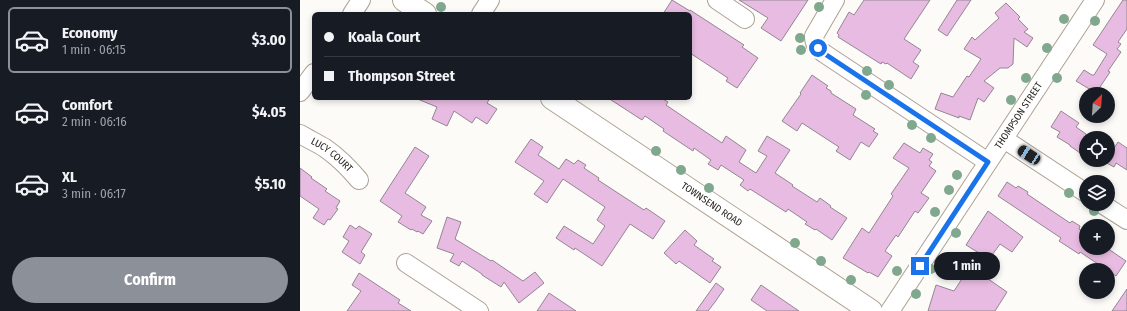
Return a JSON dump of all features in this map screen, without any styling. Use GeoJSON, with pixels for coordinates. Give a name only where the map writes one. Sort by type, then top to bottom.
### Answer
{"type":"FeatureCollection","features":[{"type":"Feature","properties":{"kind":"main road"},"geometry":{"type":"LineString","coordinates":[[404,0],[422,12]]}},
{"type":"Feature","properties":{"kind":"main road","name":"TOWNSEND ROAD"},"geometry":{"type":"LineString","coordinates":[[555,100],[871,311]]}},
{"type":"Feature","properties":{"kind":"street"},"geometry":{"type":"LineString","coordinates":[[353,12],[361,0]]}},
{"type":"Feature","properties":{"kind":"street"},"geometry":{"type":"LineString","coordinates":[[482,12],[490,0]]}},
{"type":"Feature","properties":{"kind":"street"},"geometry":{"type":"LineString","coordinates":[[717,0],[745,19]]}},
{"type":"Feature","properties":{"kind":"street"},"geometry":{"type":"LineString","coordinates":[[835,0],[814,36],[814,42],[818,48],[988,162]]}},
{"type":"Feature","properties":{"kind":"street","name":"THOMPSON STREET"},"geometry":{"type":"LineString","coordinates":[[890,311],[1095,0]]}},
{"type":"Feature","properties":{"kind":"street"},"geometry":{"type":"LineString","coordinates":[[300,92],[312,76]]}},
{"type":"Feature","properties":{"kind":"street","name":"LUCY COURT"},"geometry":{"type":"LineString","coordinates":[[304,137],[323,147],[340,159],[359,180]]}},
{"type":"Feature","properties":{"kind":"street"},"geometry":{"type":"LineString","coordinates":[[1004,139],[1079,188]]}},
{"type":"Feature","properties":{"kind":"street"},"geometry":{"type":"LineString","coordinates":[[1113,211],[1127,220]]}},
{"type":"Feature","properties":{"kind":"street"},"geometry":{"type":"LineString","coordinates":[[406,263],[479,311]]}},
{"type":"Feature","properties":{"kind":"building"},"geometry":{"type":"Polygon","coordinates":[[[672,0],[690,10],[744,45],[742,47],[758,58],[737,88],[726,81],[728,78],[692,54],[692,12],[664,12],[672,0]]]}},
{"type":"Feature","properties":{"kind":"building"},"geometry":{"type":"Polygon","coordinates":[[[739,0],[808,0],[781,41],[761,28],[768,18],[739,0]]]}},
{"type":"Feature","properties":{"kind":"building"},"geometry":{"type":"Polygon","coordinates":[[[864,0],[930,0],[904,39],[921,50],[913,62],[919,66],[911,79],[887,63],[882,62],[881,64],[838,37],[839,35],[837,33],[849,12],[854,15],[864,0]]]}},
{"type":"Feature","properties":{"kind":"building"},"geometry":{"type":"Polygon","coordinates":[[[957,0],[971,0],[947,36],[938,30],[957,0]]]}},
{"type":"Feature","properties":{"kind":"building"},"geometry":{"type":"Polygon","coordinates":[[[1123,0],[1127,0],[1127,29],[1118,42],[1121,44],[1117,49],[1121,52],[1108,71],[1110,72],[1100,87],[1086,87],[1076,81],[1084,70],[1094,75],[1107,54],[1093,45],[1123,0]]]}},
{"type":"Feature","properties":{"kind":"building"},"geometry":{"type":"Polygon","coordinates":[[[1006,3],[1020,17],[1018,19],[1028,29],[1024,32],[1033,38],[1027,47],[1014,38],[1013,64],[1008,68],[1000,68],[984,81],[994,88],[984,102],[978,98],[970,120],[959,116],[959,118],[935,109],[941,93],[953,97],[967,76],[969,77],[981,59],[964,49],[972,37],[975,40],[999,18],[995,13],[1006,3]]]}},
{"type":"Feature","properties":{"kind":"building"},"geometry":{"type":"Polygon","coordinates":[[[812,75],[828,86],[826,88],[831,91],[831,93],[856,109],[853,115],[875,129],[873,131],[878,134],[869,147],[861,142],[850,160],[836,151],[839,147],[802,123],[797,131],[782,121],[812,75]]]}},
{"type":"Feature","properties":{"kind":"building"},"geometry":{"type":"Polygon","coordinates":[[[420,100],[489,100],[487,103],[497,109],[487,124],[476,117],[472,123],[454,111],[447,126],[432,119],[437,107],[420,100]]]}},
{"type":"Feature","properties":{"kind":"building"},"geometry":{"type":"Polygon","coordinates":[[[611,100],[664,100],[668,102],[666,105],[722,143],[726,136],[746,150],[739,162],[756,173],[767,156],[758,151],[767,136],[790,150],[775,173],[817,202],[820,198],[831,206],[830,207],[847,218],[832,240],[816,229],[815,230],[805,224],[807,222],[788,209],[786,212],[750,189],[748,191],[740,185],[744,180],[721,165],[718,170],[708,164],[711,160],[694,148],[693,151],[663,131],[664,129],[645,116],[642,120],[611,100]]]}},
{"type":"Feature","properties":{"kind":"building"},"geometry":{"type":"Polygon","coordinates":[[[1061,111],[1079,123],[1076,127],[1082,131],[1079,131],[1079,152],[1057,137],[1060,132],[1051,127],[1061,111]]]}},
{"type":"Feature","properties":{"kind":"building"},"geometry":{"type":"Polygon","coordinates":[[[531,139],[543,147],[538,155],[559,169],[566,159],[574,164],[578,160],[586,165],[584,168],[599,178],[598,180],[644,210],[646,208],[665,221],[653,239],[630,224],[602,266],[575,248],[574,250],[556,238],[564,226],[593,244],[605,226],[597,220],[605,207],[563,179],[547,203],[534,194],[544,181],[515,162],[531,139]]]}},
{"type":"Feature","properties":{"kind":"building"},"geometry":{"type":"Polygon","coordinates":[[[1118,142],[1127,148],[1127,170],[1116,163],[1115,165],[1115,146],[1118,142]]]}},
{"type":"Feature","properties":{"kind":"building"},"geometry":{"type":"Polygon","coordinates":[[[904,143],[920,153],[923,148],[933,154],[929,160],[932,162],[929,166],[936,171],[921,193],[929,198],[918,213],[915,211],[898,237],[896,235],[885,251],[892,256],[878,277],[869,272],[868,273],[843,258],[862,228],[869,233],[893,196],[891,194],[909,168],[893,158],[904,143]]]}},
{"type":"Feature","properties":{"kind":"building"},"geometry":{"type":"Polygon","coordinates":[[[415,147],[429,156],[405,193],[426,207],[421,215],[432,221],[423,234],[412,229],[411,230],[398,222],[402,216],[380,201],[415,147]]]}},
{"type":"Feature","properties":{"kind":"building"},"geometry":{"type":"Polygon","coordinates":[[[300,168],[327,189],[325,191],[340,201],[336,208],[338,209],[330,220],[328,219],[324,225],[313,218],[319,209],[300,196],[300,168]]]}},
{"type":"Feature","properties":{"kind":"building"},"geometry":{"type":"Polygon","coordinates":[[[1007,182],[1016,188],[1018,186],[1028,192],[1027,194],[1070,223],[1072,221],[1079,225],[1079,254],[1059,241],[1061,238],[998,196],[1007,182]]]}},
{"type":"Feature","properties":{"kind":"building"},"geometry":{"type":"Polygon","coordinates":[[[988,211],[1023,237],[1012,252],[1000,244],[982,269],[984,270],[981,274],[1007,292],[995,311],[928,311],[936,285],[954,291],[979,253],[966,245],[988,211]]]}},
{"type":"Feature","properties":{"kind":"building"},"geometry":{"type":"Polygon","coordinates":[[[447,217],[461,222],[455,239],[491,261],[492,260],[523,281],[535,272],[544,283],[519,303],[504,282],[501,287],[462,261],[459,266],[450,261],[454,254],[437,248],[447,217]]]}},
{"type":"Feature","properties":{"kind":"building"},"geometry":{"type":"Polygon","coordinates":[[[350,225],[356,229],[359,226],[372,234],[361,252],[365,255],[360,264],[342,252],[349,241],[343,237],[350,225]]]}},
{"type":"Feature","properties":{"kind":"building"},"geometry":{"type":"Polygon","coordinates":[[[685,230],[697,241],[694,245],[714,259],[712,261],[721,267],[710,283],[679,261],[676,264],[664,253],[685,230]]]}},
{"type":"Feature","properties":{"kind":"building"},"geometry":{"type":"Polygon","coordinates":[[[1115,253],[1126,261],[1116,276],[1115,263],[1096,263],[1084,255],[1115,255],[1115,253]]]}},
{"type":"Feature","properties":{"kind":"building"},"geometry":{"type":"Polygon","coordinates":[[[359,273],[400,300],[398,303],[411,311],[347,311],[361,291],[352,285],[359,273]]]}},
{"type":"Feature","properties":{"kind":"building"},"geometry":{"type":"Polygon","coordinates":[[[716,283],[724,289],[715,302],[708,311],[696,311],[716,283]]]}},
{"type":"Feature","properties":{"kind":"building"},"geometry":{"type":"Polygon","coordinates":[[[761,285],[799,311],[767,311],[751,300],[761,285]]]}},
{"type":"Feature","properties":{"kind":"building"},"geometry":{"type":"Polygon","coordinates":[[[1127,289],[1127,311],[1112,311],[1127,289]]]}},
{"type":"Feature","properties":{"kind":"building"},"geometry":{"type":"Polygon","coordinates":[[[549,293],[576,311],[537,311],[549,293]]]}},
{"type":"Feature","properties":{"kind":"route"},"geometry":{"type":"LineString","coordinates":[[818,48],[988,162],[920,266]]}}]}
